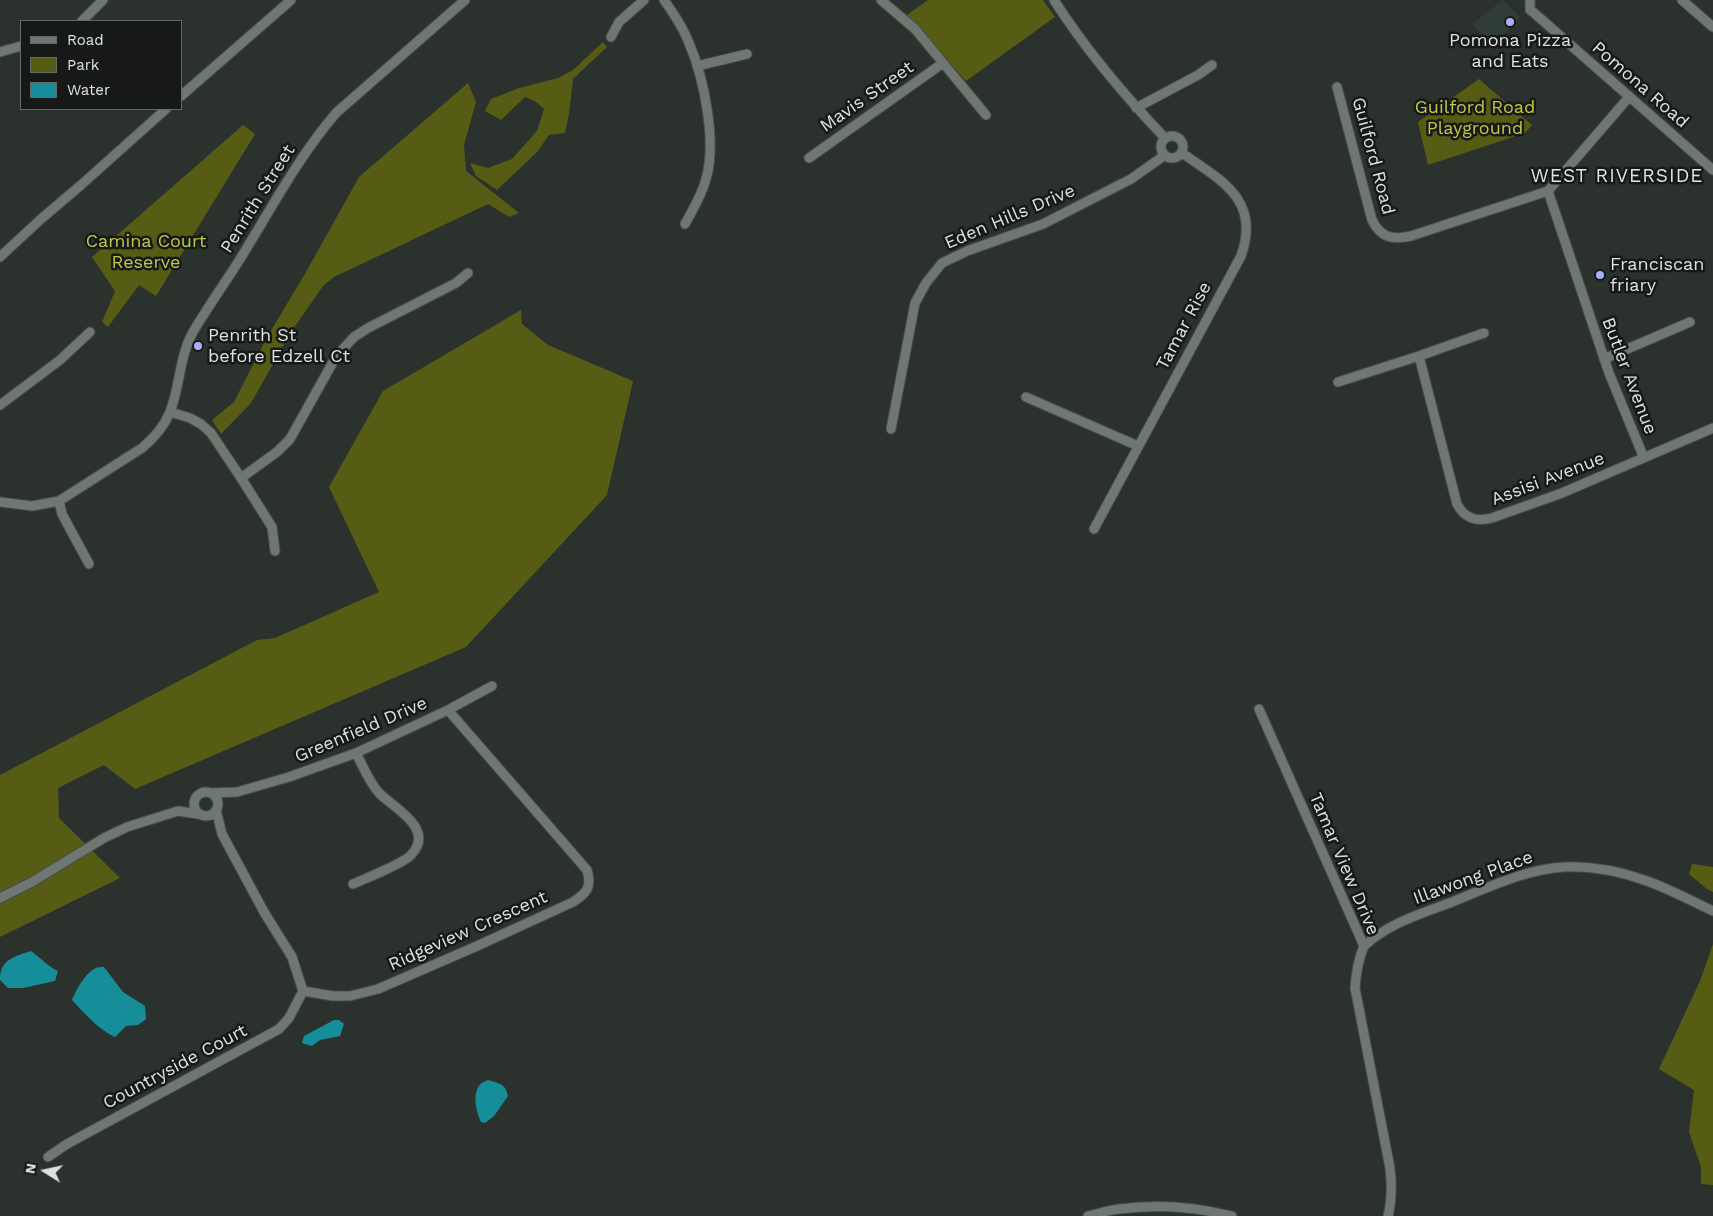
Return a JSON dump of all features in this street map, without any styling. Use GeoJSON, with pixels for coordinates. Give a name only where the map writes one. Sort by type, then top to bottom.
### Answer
{"type":"FeatureCollection","features":[{"type":"Feature","properties":{"kind":"street"},"geometry":{"type":"LineString","coordinates":[[83,20],[103,0]]}},
{"type":"Feature","properties":{"kind":"street"},"geometry":{"type":"LineString","coordinates":[[182,95],[291,0]]}},
{"type":"Feature","properties":{"kind":"street","name":"Penrith Street"},"geometry":{"type":"LineString","coordinates":[[0,502],[32,506],[59,502],[142,448],[152,439],[162,428],[170,412],[182,362],[192,333],[309,148],[336,114],[465,0]]}},
{"type":"Feature","properties":{"kind":"street"},"geometry":{"type":"LineString","coordinates":[[611,37],[619,22],[644,0]]}},
{"type":"Feature","properties":{"kind":"street"},"geometry":{"type":"LineString","coordinates":[[664,0],[677,18],[690,44],[703,87],[709,122],[710,153],[706,178],[696,204],[685,224]]}},
{"type":"Feature","properties":{"kind":"street"},"geometry":{"type":"LineString","coordinates":[[881,0],[914,29],[986,115]]}},
{"type":"Feature","properties":{"kind":"street"},"geometry":{"type":"LineString","coordinates":[[1054,0],[1090,52],[1136,108],[1165,138]]}},
{"type":"Feature","properties":{"kind":"street","name":"Pomona Road"},"geometry":{"type":"LineString","coordinates":[[1530,0],[1530,10],[1713,170]]}},
{"type":"Feature","properties":{"kind":"street"},"geometry":{"type":"LineString","coordinates":[[1682,0],[1713,27]]}},
{"type":"Feature","properties":{"kind":"street"},"geometry":{"type":"LineString","coordinates":[[0,52],[20,46]]}},
{"type":"Feature","properties":{"kind":"street"},"geometry":{"type":"LineString","coordinates":[[696,66],[747,54]]}},
{"type":"Feature","properties":{"kind":"street","name":"Mavis Street"},"geometry":{"type":"LineString","coordinates":[[809,158],[943,63]]}},
{"type":"Feature","properties":{"kind":"street"},"geometry":{"type":"LineString","coordinates":[[1136,108],[1212,65]]}},
{"type":"Feature","properties":{"kind":"street","name":"Guilford Road"},"geometry":{"type":"LineString","coordinates":[[1337,86],[1372,220],[1381,234],[1398,239],[1411,236],[1548,191]]}},
{"type":"Feature","properties":{"kind":"street"},"geometry":{"type":"LineString","coordinates":[[1548,191],[1629,97]]}},
{"type":"Feature","properties":{"kind":"street"},"geometry":{"type":"LineString","coordinates":[[0,257],[165,110]]}},
{"type":"Feature","properties":{"kind":"street"},"geometry":{"type":"LineString","coordinates":[[1172,135],[1179,137],[1183,142],[1182,153],[1179,156],[1172,158],[1165,155],[1161,146],[1165,138],[1172,135]]}},
{"type":"Feature","properties":{"kind":"street","name":"Tamar Rise"},"geometry":{"type":"LineString","coordinates":[[1094,529],[1241,256],[1246,242],[1246,222],[1242,205],[1234,192],[1216,176],[1182,153]]}},
{"type":"Feature","properties":{"kind":"street","name":"Eden Hills Drive"},"geometry":{"type":"LineString","coordinates":[[891,429],[915,303],[926,283],[942,264],[967,251],[1043,224],[1131,179],[1165,155]]}},
{"type":"Feature","properties":{"kind":"street","name":"Butler Avenue"},"geometry":{"type":"LineString","coordinates":[[1548,191],[1604,359],[1644,458]]}},
{"type":"Feature","properties":{"kind":"street"},"geometry":{"type":"LineString","coordinates":[[241,478],[277,452],[290,439],[333,362],[354,337],[456,283],[468,273]]}},
{"type":"Feature","properties":{"kind":"street"},"geometry":{"type":"LineString","coordinates":[[1604,359],[1690,322]]}},
{"type":"Feature","properties":{"kind":"street"},"geometry":{"type":"LineString","coordinates":[[0,405],[60,360],[90,332]]}},
{"type":"Feature","properties":{"kind":"street"},"geometry":{"type":"LineString","coordinates":[[1338,382],[1484,333]]}},
{"type":"Feature","properties":{"kind":"street","name":"Assisi Avenue"},"geometry":{"type":"LineString","coordinates":[[1419,356],[1457,504],[1461,513],[1472,519],[1482,521],[1562,493],[1713,428]]}},
{"type":"Feature","properties":{"kind":"street"},"geometry":{"type":"LineString","coordinates":[[1026,397],[1138,446]]}},
{"type":"Feature","properties":{"kind":"street"},"geometry":{"type":"LineString","coordinates":[[170,412],[190,418],[210,433],[272,527],[275,551]]}},
{"type":"Feature","properties":{"kind":"street"},"geometry":{"type":"LineString","coordinates":[[59,502],[62,514],[90,564]]}},
{"type":"Feature","properties":{"kind":"street","name":"Greenfield Drive"},"geometry":{"type":"LineString","coordinates":[[211,793],[237,792],[289,778],[356,753],[448,710],[492,686]]}},
{"type":"Feature","properties":{"kind":"street","name":"Tamar View Drive"},"geometry":{"type":"LineString","coordinates":[[1259,709],[1364,946],[1356,972],[1355,988],[1390,1168],[1392,1188],[1388,1216]]}},
{"type":"Feature","properties":{"kind":"street","name":"Ridgeview Crescent"},"geometry":{"type":"LineString","coordinates":[[302,991],[342,996],[378,989],[573,902],[583,896],[588,889],[590,879],[587,870],[448,710]]}},
{"type":"Feature","properties":{"kind":"street"},"geometry":{"type":"LineString","coordinates":[[353,884],[411,856],[418,841],[415,826],[410,818],[379,793],[356,753]]}},
{"type":"Feature","properties":{"kind":"street","name":"Greenfield Drive"},"geometry":{"type":"LineString","coordinates":[[217,809],[237,792]]}},
{"type":"Feature","properties":{"kind":"street"},"geometry":{"type":"LineString","coordinates":[[178,811],[202,793],[211,793],[218,801],[217,809],[222,834],[264,912],[292,957],[302,991]]}},
{"type":"Feature","properties":{"kind":"street"},"geometry":{"type":"LineString","coordinates":[[197,796],[194,803],[196,811],[222,834]]}},
{"type":"Feature","properties":{"kind":"street"},"geometry":{"type":"LineString","coordinates":[[0,898],[32,882],[104,838],[144,820],[178,811],[208,816],[217,809]]}},
{"type":"Feature","properties":{"kind":"street","name":"Illawong Place"},"geometry":{"type":"LineString","coordinates":[[1364,946],[1384,930],[1402,921],[1513,878],[1564,867],[1605,870],[1646,880],[1713,911]]}},
{"type":"Feature","properties":{"kind":"street","name":"Countryside Court"},"geometry":{"type":"LineString","coordinates":[[48,1157],[67,1144],[279,1029],[289,1018],[302,991]]}},
{"type":"Feature","properties":{"kind":"street"},"geometry":{"type":"LineString","coordinates":[[1088,1216],[1118,1209],[1142,1208],[1204,1210],[1232,1216]]}},
{"type":"Feature","properties":{"kind":"shaded area"},"geometry":{"type":"Polygon","coordinates":[[[1503,0],[1520,17],[1493,47],[1472,24],[1503,0]]]}},
{"type":"Feature","properties":{"kind":"green space"},"geometry":{"type":"Polygon","coordinates":[[[928,0],[1043,0],[1055,17],[966,81],[907,15],[928,0]]]}},
{"type":"Feature","properties":{"kind":"green space"},"geometry":{"type":"Polygon","coordinates":[[[603,42],[607,47],[573,79],[565,133],[549,135],[537,152],[497,190],[476,176],[470,163],[488,168],[512,159],[537,131],[544,109],[535,101],[525,97],[501,120],[485,111],[491,99],[519,88],[558,78],[573,70],[603,42]]]}},
{"type":"Feature","properties":{"kind":"green space","name":"Guilford Road Playground"},"geometry":{"type":"Polygon","coordinates":[[[1479,79],[1532,125],[1525,133],[1428,165],[1418,122],[1479,79]]]}},
{"type":"Feature","properties":{"kind":"green space"},"geometry":{"type":"Polygon","coordinates":[[[468,83],[476,102],[464,145],[466,171],[519,213],[509,217],[488,204],[334,277],[323,286],[291,332],[251,403],[221,434],[212,420],[234,402],[266,339],[359,177],[468,83]]]}},
{"type":"Feature","properties":{"kind":"green space","name":"Camina Court Reserve"},"geometry":{"type":"Polygon","coordinates":[[[243,125],[255,134],[156,296],[139,285],[108,327],[102,322],[115,291],[92,257],[243,125]]]}},
{"type":"Feature","properties":{"kind":"green space"},"geometry":{"type":"Polygon","coordinates":[[[521,310],[522,324],[548,345],[633,381],[607,495],[466,647],[135,789],[104,765],[58,788],[59,818],[120,878],[0,937],[0,775],[257,640],[275,638],[379,592],[329,487],[383,391],[521,310]]]}},
{"type":"Feature","properties":{"kind":"green space"},"geometry":{"type":"Polygon","coordinates":[[[1692,864],[1713,867],[1713,892],[1689,874],[1692,864]]]}},
{"type":"Feature","properties":{"kind":"green space"},"geometry":{"type":"Polygon","coordinates":[[[1713,944],[1713,1185],[1701,1184],[1701,1167],[1689,1132],[1694,1090],[1659,1069],[1700,981],[1713,944]]]}},
{"type":"Feature","properties":{"kind":"water"},"geometry":{"type":"Polygon","coordinates":[[[31,951],[58,971],[55,981],[23,988],[8,988],[0,980],[2,967],[9,960],[31,951]]]}},
{"type":"Feature","properties":{"kind":"water"},"geometry":{"type":"Polygon","coordinates":[[[104,967],[123,992],[145,1006],[146,1019],[138,1025],[126,1026],[115,1037],[98,1026],[72,1000],[85,977],[92,970],[104,967]]]}},
{"type":"Feature","properties":{"kind":"water"},"geometry":{"type":"Polygon","coordinates":[[[334,1020],[339,1020],[344,1024],[340,1036],[320,1040],[312,1046],[302,1043],[304,1036],[334,1020]]]}},
{"type":"Feature","properties":{"kind":"water"},"geometry":{"type":"Polygon","coordinates":[[[488,1080],[504,1086],[508,1096],[494,1116],[485,1123],[481,1122],[479,1117],[476,1092],[482,1083],[488,1080]]]}},
{"type":"Feature","properties":{"kind":"place","name":"Pomona Pizza and Eats"},"geometry":{"type":"Point","coordinates":[1510,22]}},
{"type":"Feature","properties":{"kind":"place","name":"Franciscan friary"},"geometry":{"type":"Point","coordinates":[1600,275]}},
{"type":"Feature","properties":{"kind":"place","name":"Penrith St before Edzell Ct"},"geometry":{"type":"Point","coordinates":[198,346]}},
{"type":"Feature","properties":{"kind":"district","name":"WEST RIVERSIDE"},"geometry":{"type":"Point","coordinates":[1617,176]}}]}
